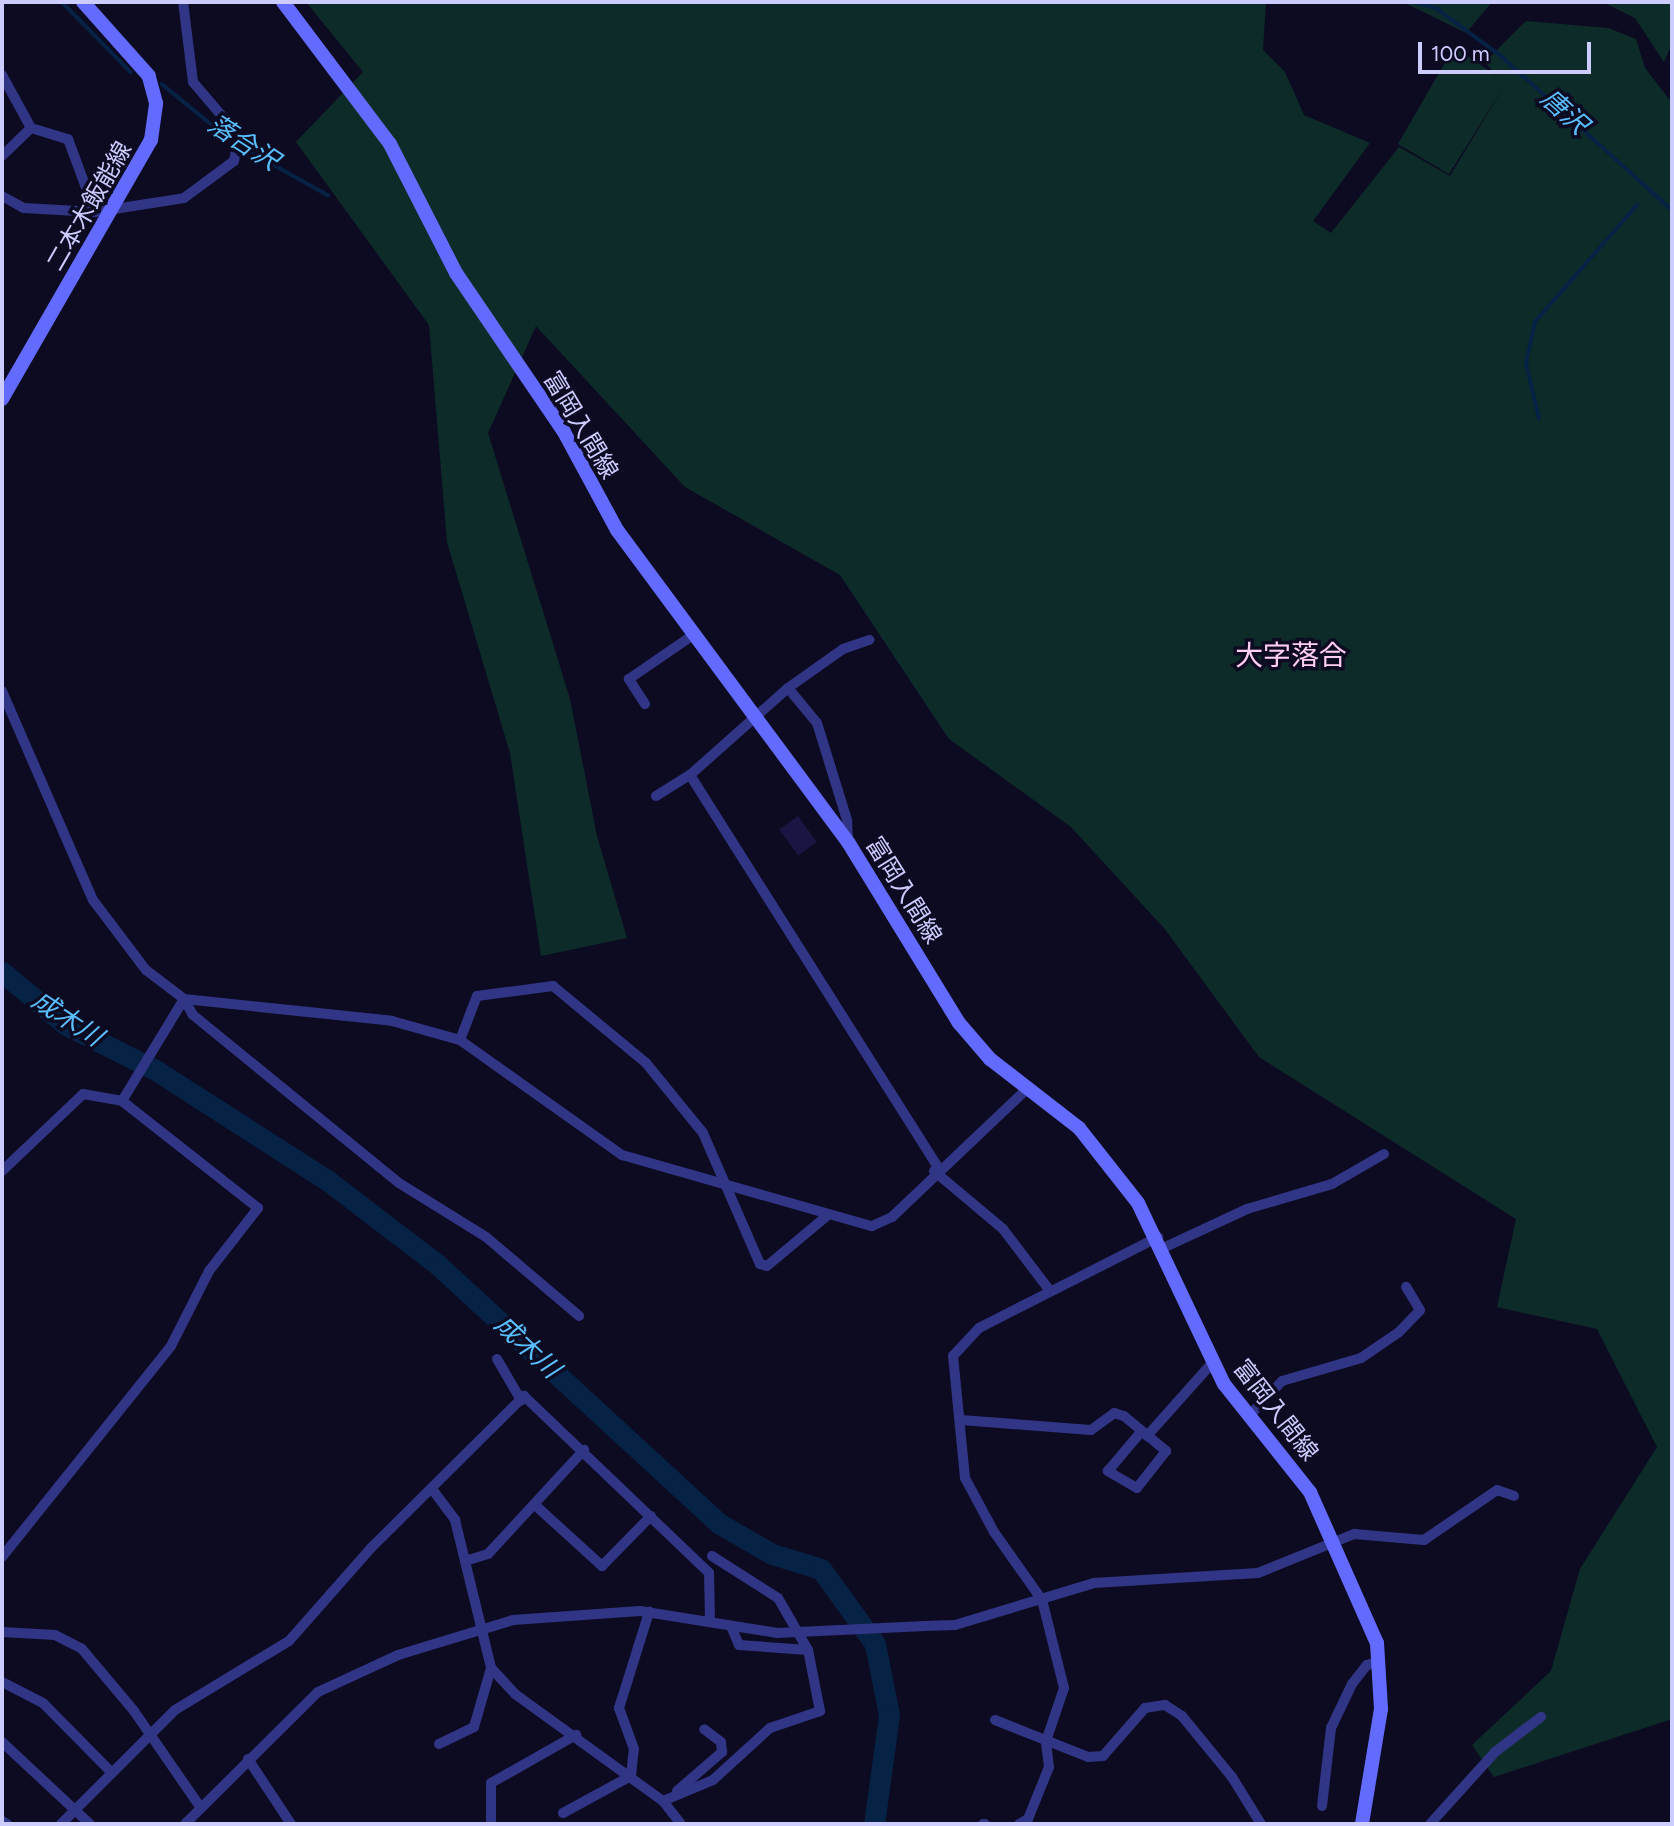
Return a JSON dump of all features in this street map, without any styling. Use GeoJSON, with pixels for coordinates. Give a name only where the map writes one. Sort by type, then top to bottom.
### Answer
{"type":"FeatureCollection","features":[{"type":"Feature","properties":{"kind":"main road","name":"二本木飯能線"},"geometry":{"type":"LineString","coordinates":[[2,399],[149,147],[156,103],[143,66],[83,2]]}},
{"type":"Feature","properties":{"kind":"main road","name":"富岡入間線"},"geometry":{"type":"LineString","coordinates":[[283,2],[390,144],[478,309],[564,432],[617,530],[848,842],[960,1023],[1028,1088],[1092,1143],[1160,1242],[1212,1363],[1249,1416],[1297,1472],[1335,1539],[1370,1621],[1379,1661],[1381,1709],[1362,1824]]}},
{"type":"Feature","properties":{"kind":"street"},"geometry":{"type":"LineString","coordinates":[[2,196],[24,208],[95,212],[114,210],[184,198],[234,161],[239,136],[193,82],[183,2]]}},
{"type":"Feature","properties":{"kind":"street"},"geometry":{"type":"LineString","coordinates":[[2,75],[31,128],[68,139],[95,212]]}},
{"type":"Feature","properties":{"kind":"street"},"geometry":{"type":"LineString","coordinates":[[2,156],[31,128]]}},
{"type":"Feature","properties":{"kind":"street"},"geometry":{"type":"LineString","coordinates":[[645,704],[629,679],[693,635]]}},
{"type":"Feature","properties":{"kind":"street"},"geometry":{"type":"LineString","coordinates":[[656,796],[690,775],[752,715],[788,688],[843,649],[869,640]]}},
{"type":"Feature","properties":{"kind":"street"},"geometry":{"type":"LineString","coordinates":[[788,688],[817,723],[847,820],[848,842]]}},
{"type":"Feature","properties":{"kind":"street"},"geometry":{"type":"LineString","coordinates":[[2,691],[93,900],[146,970],[184,999],[193,1015],[399,1183],[485,1237],[579,1317]]}},
{"type":"Feature","properties":{"kind":"street"},"geometry":{"type":"LineString","coordinates":[[690,775],[936,1169],[1003,1228],[1050,1291]]}},
{"type":"Feature","properties":{"kind":"street"},"geometry":{"type":"LineString","coordinates":[[460,1040],[477,996],[553,986],[646,1063],[703,1133],[743,1233],[766,1266],[828,1215]]}},
{"type":"Feature","properties":{"kind":"street"},"geometry":{"type":"LineString","coordinates":[[122,1101],[184,999]]}},
{"type":"Feature","properties":{"kind":"street"},"geometry":{"type":"LineString","coordinates":[[184,999],[392,1021],[460,1040],[604,1146],[725,1186],[828,1215],[880,1226],[936,1169],[1028,1088]]}},
{"type":"Feature","properties":{"kind":"street"},"geometry":{"type":"LineString","coordinates":[[2,1171],[83,1094],[122,1101],[258,1208],[209,1271],[171,1346],[2,1557]]}},
{"type":"Feature","properties":{"kind":"street"},"geometry":{"type":"LineString","coordinates":[[1020,1824],[1028,1819],[1049,1767],[1046,1741],[1064,1688],[1042,1600],[993,1532],[965,1478],[953,1356],[961,1342],[1050,1291],[1160,1242],[1247,1209],[1332,1184],[1384,1154]]}},
{"type":"Feature","properties":{"kind":"street"},"geometry":{"type":"LineString","coordinates":[[1249,1416],[1282,1381],[1361,1359],[1399,1332],[1420,1310],[1406,1287]]}},
{"type":"Feature","properties":{"kind":"street"},"geometry":{"type":"LineString","coordinates":[[497,1359],[521,1400]]}},
{"type":"Feature","properties":{"kind":"street"},"geometry":{"type":"LineString","coordinates":[[961,1420],[1091,1430],[1114,1413],[1144,1434],[1166,1451],[1137,1488],[1108,1471],[1144,1434],[1212,1363]]}},
{"type":"Feature","properties":{"kind":"street"},"geometry":{"type":"LineString","coordinates":[[61,1824],[149,1740],[176,1710],[289,1641],[524,1396],[584,1450],[709,1573],[710,1619]]}},
{"type":"Feature","properties":{"kind":"street"},"geometry":{"type":"LineString","coordinates":[[465,1561],[488,1555],[584,1450]]}},
{"type":"Feature","properties":{"kind":"street"},"geometry":{"type":"LineString","coordinates":[[432,1489],[455,1520],[491,1668],[474,1727],[439,1744]]}},
{"type":"Feature","properties":{"kind":"street"},"geometry":{"type":"LineString","coordinates":[[185,1824],[318,1692],[398,1655],[513,1620],[649,1612],[710,1619],[731,1626],[777,1633],[925,1626],[1042,1600],[1094,1583],[1258,1573],[1335,1539],[1354,1534],[1424,1540],[1496,1490],[1514,1496]]}},
{"type":"Feature","properties":{"kind":"street"},"geometry":{"type":"LineString","coordinates":[[534,1505],[602,1566],[651,1516]]}},
{"type":"Feature","properties":{"kind":"street"},"geometry":{"type":"LineString","coordinates":[[663,1801],[713,1780],[770,1728],[820,1711],[808,1650],[778,1598],[712,1556]]}},
{"type":"Feature","properties":{"kind":"street"},"geometry":{"type":"LineString","coordinates":[[631,1776],[634,1749],[619,1708],[649,1612]]}},
{"type":"Feature","properties":{"kind":"street"},"geometry":{"type":"LineString","coordinates":[[731,1626],[739,1645],[808,1650]]}},
{"type":"Feature","properties":{"kind":"street"},"geometry":{"type":"LineString","coordinates":[[2,1632],[54,1635],[82,1650],[134,1711],[149,1740],[201,1808]]}},
{"type":"Feature","properties":{"kind":"street"},"geometry":{"type":"LineString","coordinates":[[1322,1806],[1331,1728],[1352,1684],[1367,1665],[1379,1661]]}},
{"type":"Feature","properties":{"kind":"street"},"geometry":{"type":"LineString","coordinates":[[491,1668],[663,1801],[681,1824]]}},
{"type":"Feature","properties":{"kind":"street"},"geometry":{"type":"LineString","coordinates":[[2,1682],[43,1703],[112,1773]]}},
{"type":"Feature","properties":{"kind":"street"},"geometry":{"type":"LineString","coordinates":[[995,1720],[1046,1741],[1103,1756],[1145,1708],[1165,1705],[1182,1716],[1232,1777],[1261,1824]]}},
{"type":"Feature","properties":{"kind":"street"},"geometry":{"type":"LineString","coordinates":[[1430,1824],[1488,1758],[1541,1717]]}},
{"type":"Feature","properties":{"kind":"street"},"geometry":{"type":"LineString","coordinates":[[663,1801],[722,1752],[721,1742],[704,1728]]}},
{"type":"Feature","properties":{"kind":"street"},"geometry":{"type":"LineString","coordinates":[[491,1824],[491,1783],[576,1735]]}},
{"type":"Feature","properties":{"kind":"street"},"geometry":{"type":"LineString","coordinates":[[2,1742],[90,1824]]}},
{"type":"Feature","properties":{"kind":"street"},"geometry":{"type":"LineString","coordinates":[[248,1759],[291,1824]]}},
{"type":"Feature","properties":{"kind":"street"},"geometry":{"type":"LineString","coordinates":[[563,1813],[631,1776]]}},
{"type":"Feature","properties":{"kind":"street"},"geometry":{"type":"LineString","coordinates":[[2,1821],[7,1824]]}},
{"type":"Feature","properties":{"kind":"green space"},"geometry":{"type":"Polygon","coordinates":[[[306,2],[1266,2],[1263,50],[1285,72],[1304,115],[1370,143],[1313,221],[1331,233],[1399,147],[1450,176],[1506,83],[1449,174],[1398,144],[1454,47],[1497,76],[1485,62],[1526,21],[1608,28],[1636,39],[1645,68],[1672,103],[1672,1719],[1494,1777],[1472,1745],[1551,1671],[1580,1569],[1657,1447],[1597,1329],[1497,1307],[1516,1219],[1259,1057],[1164,928],[1071,827],[949,739],[840,575],[685,487],[536,326],[488,433],[570,699],[597,836],[627,938],[541,956],[510,753],[447,542],[429,325],[296,142],[363,72],[306,2]]]}},
{"type":"Feature","properties":{"kind":"green space"},"geometry":{"type":"Polygon","coordinates":[[[1403,2],[1492,2],[1466,33],[1403,2]]]}},
{"type":"Feature","properties":{"kind":"green space"},"geometry":{"type":"Polygon","coordinates":[[[1603,2],[1672,4],[1672,44],[1664,62],[1635,18],[1603,2]]]}},
{"type":"Feature","properties":{"kind":"building"},"geometry":{"type":"Polygon","coordinates":[[[798,816],[817,842],[798,855],[779,830],[798,816]]]}},
{"type":"Feature","properties":{"kind":"waterway","name":"落合沢"},"geometry":{"type":"LineString","coordinates":[[62,2],[131,72]]}},
{"type":"Feature","properties":{"kind":"waterway","name":"唐沢"},"geometry":{"type":"LineString","coordinates":[[1414,2],[1436,8],[1500,55],[1672,210]]}},
{"type":"Feature","properties":{"kind":"waterway","name":"落合沢"},"geometry":{"type":"LineString","coordinates":[[162,84],[233,142],[328,195]]}},
{"type":"Feature","properties":{"kind":"waterway"},"geometry":{"type":"LineString","coordinates":[[1539,419],[1526,363],[1535,322],[1637,205]]}},
{"type":"Feature","properties":{"kind":"waterway","name":"成木川"},"geometry":{"type":"LineString","coordinates":[[2,972],[66,1025],[157,1071],[327,1180],[438,1265],[720,1524],[772,1554],[821,1569],[875,1644],[889,1715],[874,1824]]}},
{"type":"Feature","properties":{"kind":"district","name":"大字落合"},"geometry":{"type":"Point","coordinates":[1291,655]}}]}
